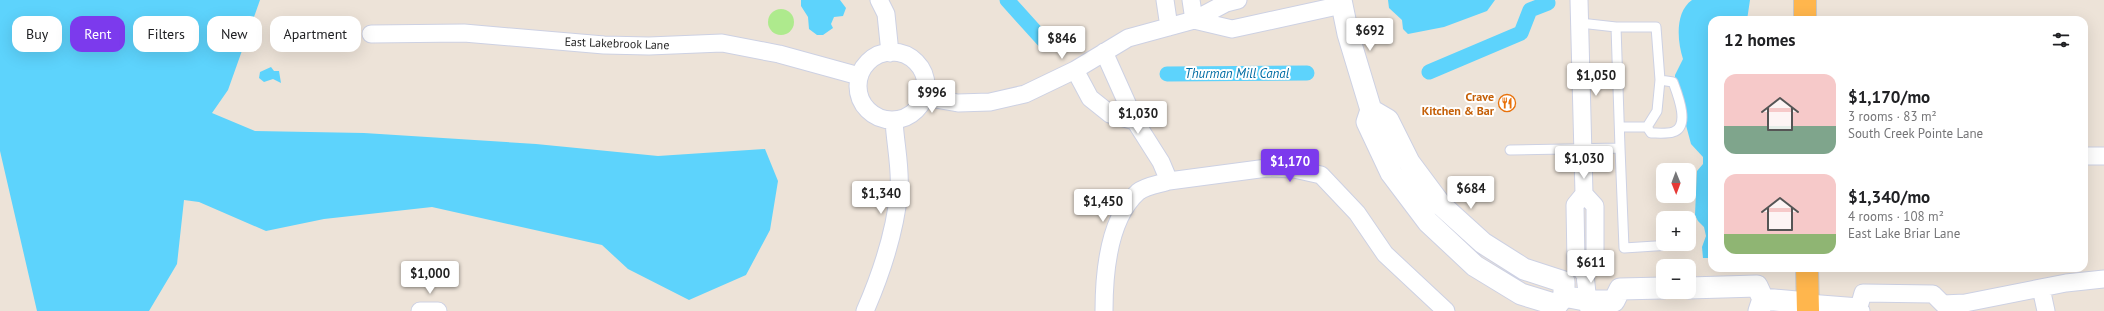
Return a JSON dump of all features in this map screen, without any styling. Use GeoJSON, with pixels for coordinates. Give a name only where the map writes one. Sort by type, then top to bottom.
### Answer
{"type":"FeatureCollection","features":[{"type":"Feature","properties":{"kind":"highway"},"geometry":{"type":"LineString","coordinates":[[1805,0],[1805,16]]}},
{"type":"Feature","properties":{"kind":"highway"},"geometry":{"type":"LineString","coordinates":[[1807,272],[1808,307]]}},
{"type":"Feature","properties":{"kind":"street"},"geometry":{"type":"LineString","coordinates":[[879,0],[886,14],[890,52]]}},
{"type":"Feature","properties":{"kind":"street"},"geometry":{"type":"LineString","coordinates":[[1165,0],[1169,27]]}},
{"type":"Feature","properties":{"kind":"street"},"geometry":{"type":"LineString","coordinates":[[1191,0],[1194,20]]}},
{"type":"Feature","properties":{"kind":"street"},"geometry":{"type":"LineString","coordinates":[[924,97],[958,103],[990,102],[1025,94],[1075,70],[1128,38],[1194,20],[1226,2],[1238,0]]}},
{"type":"Feature","properties":{"kind":"street"},"geometry":{"type":"LineString","coordinates":[[1579,0],[1584,194],[1594,206],[1595,262],[1585,275],[1590,306]]}},
{"type":"Feature","properties":{"kind":"street"},"geometry":{"type":"LineString","coordinates":[[1194,20],[1232,29],[1341,2],[1348,34],[1372,110],[1367,122],[1391,173],[1428,222],[1475,266],[1521,294],[1557,305],[1564,296],[1590,306],[1616,306],[1620,289],[1656,288]]}},
{"type":"Feature","properties":{"kind":"street","name":"East Lakebrook Lane"},"geometry":{"type":"LineString","coordinates":[[371,34],[464,33],[604,45],[649,46],[722,43],[779,54],[859,76]]}},
{"type":"Feature","properties":{"kind":"street"},"geometry":{"type":"LineString","coordinates":[[890,52],[911,58],[919,66],[924,76],[926,86],[924,97],[913,113],[904,118],[894,120],[883,119],[873,115],[865,107],[860,98],[858,87],[859,76],[864,67],[880,54],[890,52]]}},
{"type":"Feature","properties":{"kind":"street"},"geometry":{"type":"LineString","coordinates":[[1104,52],[1135,121],[1162,162],[1169,181]]}},
{"type":"Feature","properties":{"kind":"street"},"geometry":{"type":"LineString","coordinates":[[1075,70],[1090,98],[1110,114],[1135,121]]}},
{"type":"Feature","properties":{"kind":"street"},"geometry":{"type":"LineString","coordinates":[[865,311],[879,280],[892,236],[899,189],[894,120]]}},
{"type":"Feature","properties":{"kind":"street"},"geometry":{"type":"LineString","coordinates":[[2088,156],[2104,156]]}},
{"type":"Feature","properties":{"kind":"street"},"geometry":{"type":"LineString","coordinates":[[1104,311],[1107,254],[1122,213],[1138,192],[1169,181],[1267,168],[1294,169],[1321,175],[1357,213],[1385,254],[1446,311]]}},
{"type":"Feature","properties":{"kind":"street"},"geometry":{"type":"LineString","coordinates":[[1696,288],[1757,286],[1761,305],[1860,309],[1864,294],[1933,294],[1940,307],[2041,288],[2104,279]]}},
{"type":"Feature","properties":{"kind":"street"},"geometry":{"type":"LineString","coordinates":[[2041,288],[2046,311]]}},
{"type":"Feature","properties":{"kind":"street"},"geometry":{"type":"LineString","coordinates":[[420,311],[438,311]]}},
{"type":"Feature","properties":{"kind":"lane"},"geometry":{"type":"LineString","coordinates":[[1580,23],[1616,27],[1656,27],[1660,80],[1657,111],[1647,127]]}},
{"type":"Feature","properties":{"kind":"lane"},"geometry":{"type":"LineString","coordinates":[[1616,27],[1624,248],[1656,246]]}},
{"type":"Feature","properties":{"kind":"lane"},"geometry":{"type":"LineString","coordinates":[[1647,127],[1651,133],[1673,132],[1679,128],[1683,115],[1673,82],[1660,80]]}},
{"type":"Feature","properties":{"kind":"lane"},"geometry":{"type":"LineString","coordinates":[[1620,127],[1647,127]]}},
{"type":"Feature","properties":{"kind":"lane"},"geometry":{"type":"LineString","coordinates":[[1510,150],[1620,148]]}},
{"type":"Feature","properties":{"kind":"green space"},"geometry":{"type":"Polygon","coordinates":[[[781,9],[790,13],[794,22],[790,31],[781,35],[772,31],[768,22],[772,13],[781,9]]]}},
{"type":"Feature","properties":{"kind":"water"},"geometry":{"type":"Polygon","coordinates":[[[0,0],[260,0],[254,16],[207,16],[207,52],[242,52],[228,90],[212,113],[255,131],[364,133],[536,144],[658,156],[765,149],[778,181],[770,230],[746,275],[689,300],[628,269],[602,245],[432,207],[324,219],[266,231],[199,202],[184,200],[177,264],[149,311],[37,311],[0,151],[0,0]]]}},
{"type":"Feature","properties":{"kind":"water"},"geometry":{"type":"Polygon","coordinates":[[[801,0],[840,0],[846,8],[843,16],[834,17],[831,24],[833,28],[823,35],[817,35],[809,29],[808,17],[801,6],[801,0]]]}},
{"type":"Feature","properties":{"kind":"water"},"geometry":{"type":"Polygon","coordinates":[[[1388,0],[1495,0],[1487,11],[1444,27],[1408,34],[1403,29],[1402,20],[1389,8],[1388,0]]]}},
{"type":"Feature","properties":{"kind":"water"},"geometry":{"type":"Polygon","coordinates":[[[1692,0],[1750,0],[1748,16],[1708,16],[1708,258],[1703,258],[1702,247],[1706,236],[1704,227],[1698,221],[1695,211],[1697,171],[1703,164],[1703,157],[1691,144],[1675,84],[1675,75],[1683,59],[1679,43],[1679,27],[1686,5],[1692,0]]]}},
{"type":"Feature","properties":{"kind":"water"},"geometry":{"type":"Polygon","coordinates":[[[271,67],[274,71],[279,71],[281,83],[273,79],[264,82],[259,78],[260,72],[271,67]]]}},
{"type":"Feature","properties":{"kind":"waterway","name":"Thurman Mill Canal"},"geometry":{"type":"LineString","coordinates":[[1007,0],[1044,41]]}},
{"type":"Feature","properties":{"kind":"waterway","name":"Thurman Mill Canal"},"geometry":{"type":"LineString","coordinates":[[1429,72],[1521,33],[1530,10],[1548,3]]}},
{"type":"Feature","properties":{"kind":"waterway","name":"Thurman Mill Canal"},"geometry":{"type":"LineString","coordinates":[[1167,74],[1307,73]]}},
{"type":"Feature","properties":{"kind":"place","name":"Crave Kitchen & Bar"},"geometry":{"type":"Point","coordinates":[1507,103]}}]}
